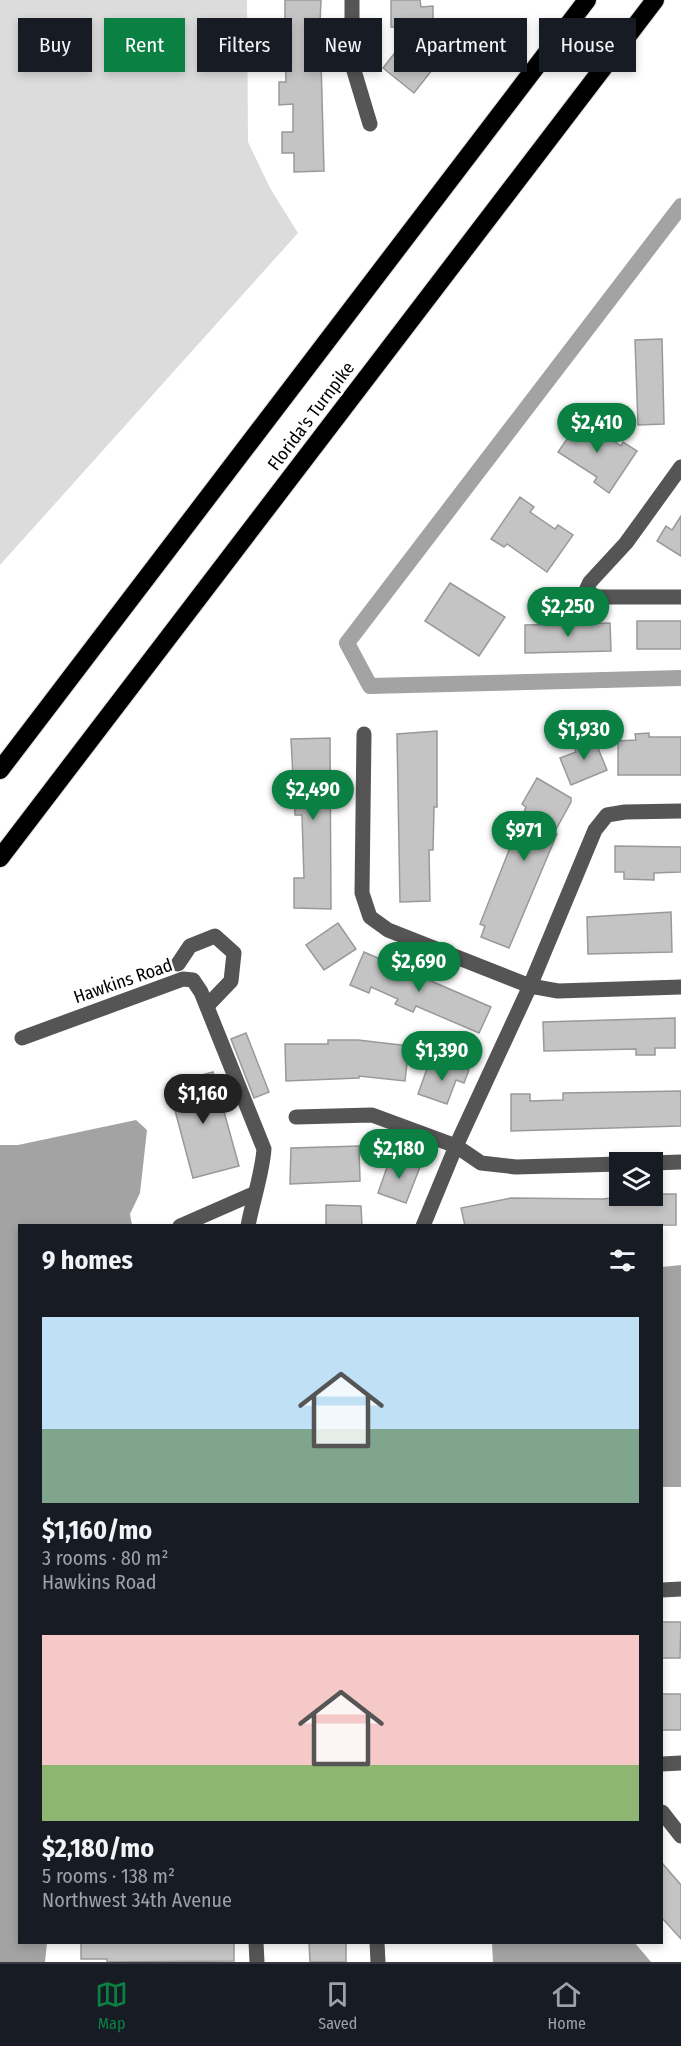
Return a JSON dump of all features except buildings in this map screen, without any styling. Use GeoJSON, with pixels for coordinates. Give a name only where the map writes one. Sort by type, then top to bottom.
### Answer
{"type":"FeatureCollection","features":[{"type":"Feature","properties":{"kind":"highway","name":"Florida's Turnpike"},"geometry":{"type":"LineString","coordinates":[[0,770],[587,0]]}},
{"type":"Feature","properties":{"kind":"highway","name":"Florida's Turnpike"},"geometry":{"type":"LineString","coordinates":[[0,858],[655,0]]}},
{"type":"Feature","properties":{"kind":"street"},"geometry":{"type":"LineString","coordinates":[[352,0],[352,64],[370,124]]}},
{"type":"Feature","properties":{"kind":"street"},"geometry":{"type":"LineString","coordinates":[[681,467],[626,543],[590,582],[583,597],[681,597]]}},
{"type":"Feature","properties":{"kind":"street"},"geometry":{"type":"LineString","coordinates":[[364,735],[362,893],[370,917],[388,930],[530,986],[558,991],[681,987]]}},
{"type":"Feature","properties":{"kind":"street"},"geometry":{"type":"LineString","coordinates":[[424,1224],[456,1146],[530,986],[596,830],[607,815],[625,812],[681,811]]}},
{"type":"Feature","properties":{"kind":"street"},"geometry":{"type":"LineString","coordinates":[[177,964],[190,946],[214,936],[234,953],[231,981],[207,1006]]}},
{"type":"Feature","properties":{"kind":"street","name":"Hawkins Road"},"geometry":{"type":"LineString","coordinates":[[22,1038],[183,979],[193,980],[207,1006],[264,1149],[263,1171],[254,1194],[248,1224]]}},
{"type":"Feature","properties":{"kind":"street"},"geometry":{"type":"LineString","coordinates":[[296,1117],[372,1115],[456,1146],[481,1163],[516,1167],[609,1164]]}},
{"type":"Feature","properties":{"kind":"street"},"geometry":{"type":"LineString","coordinates":[[663,1163],[681,1162]]}},
{"type":"Feature","properties":{"kind":"street"},"geometry":{"type":"LineString","coordinates":[[185,1224],[254,1194]]}},
{"type":"Feature","properties":{"kind":"street"},"geometry":{"type":"LineString","coordinates":[[663,1590],[681,1590]]}},
{"type":"Feature","properties":{"kind":"street"},"geometry":{"type":"LineString","coordinates":[[663,1764],[681,1763]]}},
{"type":"Feature","properties":{"kind":"street"},"geometry":{"type":"LineString","coordinates":[[663,1813],[681,1836]]}},
{"type":"Feature","properties":{"kind":"street"},"geometry":{"type":"LineString","coordinates":[[256,1944],[257,1962]]}},
{"type":"Feature","properties":{"kind":"street"},"geometry":{"type":"LineString","coordinates":[[377,1944],[378,1962]]}},
{"type":"Feature","properties":{"kind":"shaded area"},"geometry":{"type":"Polygon","coordinates":[[[0,0],[247,0],[247,18],[197,18],[197,72],[248,72],[248,142],[270,188],[298,233],[0,565],[0,0]]]}},
{"type":"Feature","properties":{"kind":"shaded area"},"geometry":{"type":"Polygon","coordinates":[[[136,1120],[147,1130],[140,1193],[130,1214],[132,1224],[18,1224],[18,1944],[47,1944],[45,1962],[0,1962],[0,1145],[18,1145],[136,1120]]]}},
{"type":"Feature","properties":{"kind":"shaded area"},"geometry":{"type":"Polygon","coordinates":[[[681,1265],[681,1487],[663,1487],[663,1267],[681,1265]]]}},
{"type":"Feature","properties":{"kind":"shaded area"},"geometry":{"type":"Polygon","coordinates":[[[492,1944],[636,1944],[651,1962],[493,1962],[492,1944]]]}},
{"type":"Feature","properties":{"kind":"waterway"},"geometry":{"type":"LineString","coordinates":[[681,206],[347,643],[370,686],[681,678]]}}]}
